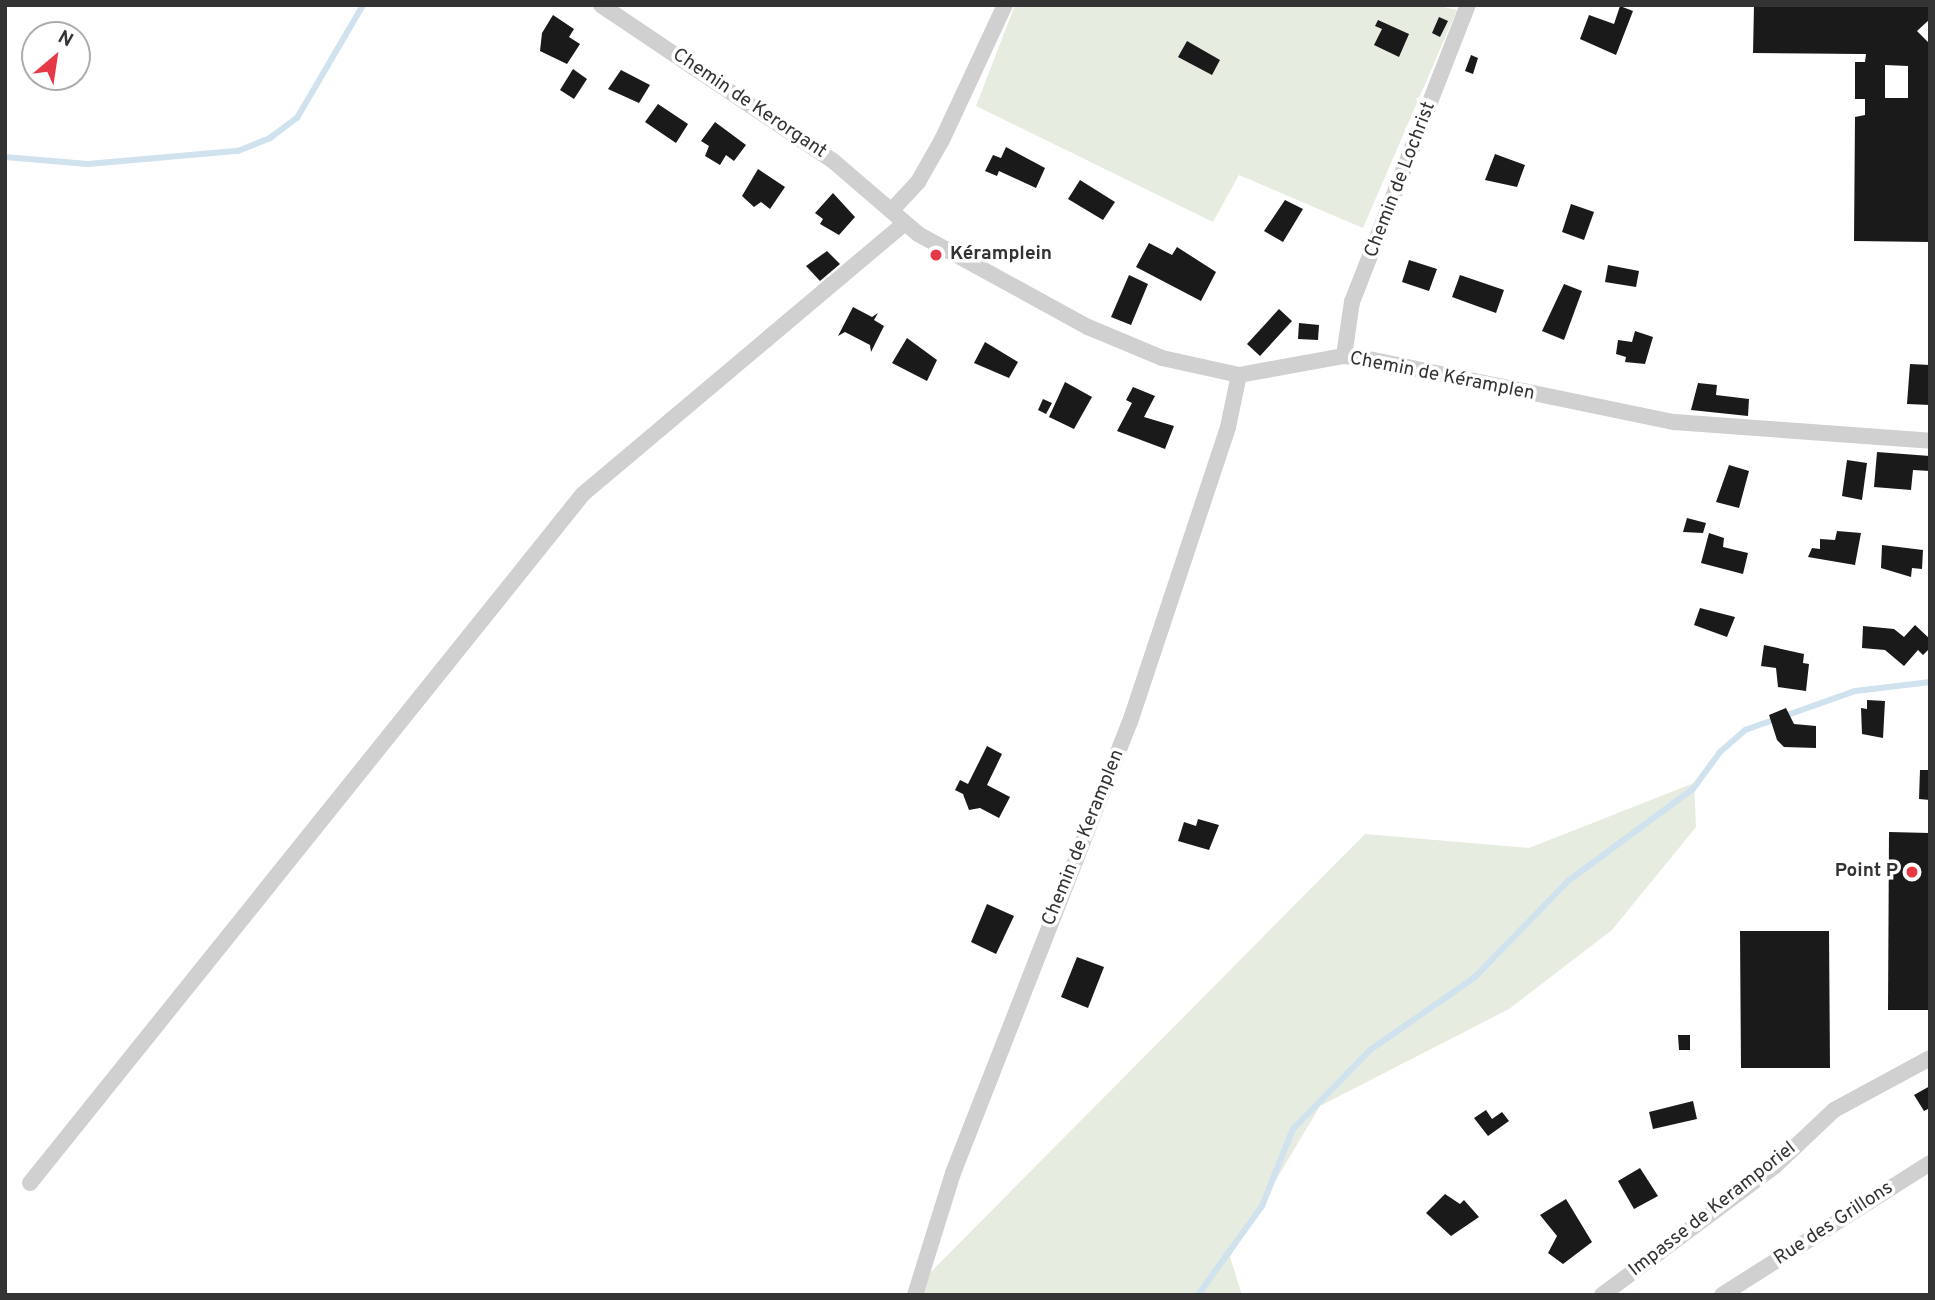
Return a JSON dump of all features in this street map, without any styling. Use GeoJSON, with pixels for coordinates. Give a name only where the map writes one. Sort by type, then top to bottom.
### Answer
{"type":"FeatureCollection","features":[{"type":"Feature","properties":{"kind":"street","name":"Chemin de Kerorgant"},"geometry":{"type":"LineString","coordinates":[[601,5],[832,160],[891,211]]}},
{"type":"Feature","properties":{"kind":"street"},"geometry":{"type":"LineString","coordinates":[[30,1183],[583,494],[905,223],[891,211],[918,182],[942,140],[1004,5]]}},
{"type":"Feature","properties":{"kind":"street","name":"Chemin de Lochrist"},"geometry":{"type":"LineString","coordinates":[[1344,356],[1352,302],[1468,5]]}},
{"type":"Feature","properties":{"kind":"street","name":"Chemin de Kéramplen"},"geometry":{"type":"LineString","coordinates":[[905,223],[1088,327],[1171,360],[1239,375],[1344,356],[1674,422],[1930,441]]}},
{"type":"Feature","properties":{"kind":"street","name":"Chemin de Keramplen"},"geometry":{"type":"LineString","coordinates":[[915,1295],[953,1173],[1130,722],[1228,427],[1239,375]]}},
{"type":"Feature","properties":{"kind":"street","name":"Impasse de Keramporiel"},"geometry":{"type":"LineString","coordinates":[[1602,1295],[1775,1166],[1834,1110],[1930,1058]]}},
{"type":"Feature","properties":{"kind":"street","name":"Rue des Grillons"},"geometry":{"type":"LineString","coordinates":[[1722,1295],[1738,1289],[1930,1163]]}},
{"type":"Feature","properties":{"kind":"shaded area"},"geometry":{"type":"Polygon","coordinates":[[[1015,5],[1435,5],[1457,10],[1363,228],[1239,175],[1213,222],[976,106],[1015,5]]]}},
{"type":"Feature","properties":{"kind":"shaded area"},"geometry":{"type":"Polygon","coordinates":[[[1694,783],[1696,827],[1612,930],[1509,1009],[1320,1106],[1230,1257],[1242,1295],[908,1295],[1365,834],[1529,848],[1694,783]]]}},
{"type":"Feature","properties":{"kind":"building"},"geometry":{"type":"Polygon","coordinates":[[[1754,5],[1930,5],[1930,19],[1917,31],[1930,44],[1930,242],[1854,241],[1855,117],[1865,115],[1865,99],[1855,99],[1855,62],[1865,62],[1866,54],[1753,53],[1754,5]],[[1885,65],[1885,98],[1908,98],[1908,66],[1885,65]]]}},
{"type":"Feature","properties":{"kind":"building"},"geometry":{"type":"Polygon","coordinates":[[[1620,6],[1633,11],[1616,55],[1580,39],[1589,15],[1614,24],[1620,6]]]}},
{"type":"Feature","properties":{"kind":"building"},"geometry":{"type":"Polygon","coordinates":[[[553,15],[574,29],[569,37],[580,44],[567,64],[540,51],[542,33],[553,15]]]}},
{"type":"Feature","properties":{"kind":"building"},"geometry":{"type":"Polygon","coordinates":[[[1439,17],[1448,21],[1440,37],[1432,33],[1439,17]]]}},
{"type":"Feature","properties":{"kind":"building"},"geometry":{"type":"Polygon","coordinates":[[[1378,20],[1409,34],[1399,57],[1374,45],[1382,29],[1375,26],[1378,20]]]}},
{"type":"Feature","properties":{"kind":"building"},"geometry":{"type":"Polygon","coordinates":[[[1187,41],[1220,60],[1212,75],[1178,57],[1187,41]]]}},
{"type":"Feature","properties":{"kind":"building"},"geometry":{"type":"Polygon","coordinates":[[[1471,55],[1478,58],[1473,74],[1465,71],[1471,55]]]}},
{"type":"Feature","properties":{"kind":"building"},"geometry":{"type":"Polygon","coordinates":[[[573,69],[587,79],[574,99],[560,90],[573,69]]]}},
{"type":"Feature","properties":{"kind":"building"},"geometry":{"type":"Polygon","coordinates":[[[621,70],[650,85],[639,103],[608,89],[621,70]]]}},
{"type":"Feature","properties":{"kind":"building"},"geometry":{"type":"Polygon","coordinates":[[[658,104],[688,124],[676,143],[645,122],[658,104]]]}},
{"type":"Feature","properties":{"kind":"building"},"geometry":{"type":"Polygon","coordinates":[[[715,122],[746,145],[734,161],[726,155],[720,165],[705,156],[709,146],[701,141],[715,122]]]}},
{"type":"Feature","properties":{"kind":"building"},"geometry":{"type":"Polygon","coordinates":[[[1006,147],[1045,168],[1036,188],[999,171],[997,176],[985,171],[993,155],[1001,158],[1006,147]]]}},
{"type":"Feature","properties":{"kind":"building"},"geometry":{"type":"Polygon","coordinates":[[[1495,154],[1525,165],[1517,187],[1485,180],[1495,154]]]}},
{"type":"Feature","properties":{"kind":"building"},"geometry":{"type":"Polygon","coordinates":[[[758,169],[785,187],[770,209],[761,202],[754,207],[742,196],[758,169]]]}},
{"type":"Feature","properties":{"kind":"building"},"geometry":{"type":"Polygon","coordinates":[[[1080,180],[1115,202],[1103,220],[1068,199],[1080,180]]]}},
{"type":"Feature","properties":{"kind":"building"},"geometry":{"type":"Polygon","coordinates":[[[833,193],[855,217],[839,235],[820,224],[823,219],[815,213],[833,193]]]}},
{"type":"Feature","properties":{"kind":"building"},"geometry":{"type":"Polygon","coordinates":[[[1285,200],[1303,209],[1283,242],[1264,231],[1285,200]]]}},
{"type":"Feature","properties":{"kind":"building"},"geometry":{"type":"Polygon","coordinates":[[[1571,204],[1594,212],[1584,240],[1562,232],[1571,204]]]}},
{"type":"Feature","properties":{"kind":"building"},"geometry":{"type":"Polygon","coordinates":[[[1149,243],[1172,255],[1177,247],[1216,272],[1201,301],[1136,267],[1149,243]]]}},
{"type":"Feature","properties":{"kind":"building"},"geometry":{"type":"Polygon","coordinates":[[[827,251],[840,264],[820,281],[806,266],[827,251]]]}},
{"type":"Feature","properties":{"kind":"building"},"geometry":{"type":"Polygon","coordinates":[[[1409,260],[1437,269],[1429,291],[1402,282],[1409,260]]]}},
{"type":"Feature","properties":{"kind":"building"},"geometry":{"type":"Polygon","coordinates":[[[1608,265],[1639,271],[1636,287],[1605,282],[1608,265]]]}},
{"type":"Feature","properties":{"kind":"building"},"geometry":{"type":"Polygon","coordinates":[[[1129,275],[1148,284],[1131,325],[1111,317],[1129,275]]]}},
{"type":"Feature","properties":{"kind":"building"},"geometry":{"type":"Polygon","coordinates":[[[1460,275],[1504,290],[1496,313],[1452,297],[1460,275]]]}},
{"type":"Feature","properties":{"kind":"building"},"geometry":{"type":"Polygon","coordinates":[[[1564,284],[1582,291],[1564,340],[1542,331],[1564,284]]]}},
{"type":"Feature","properties":{"kind":"building"},"geometry":{"type":"Polygon","coordinates":[[[853,307],[872,317],[878,313],[874,320],[884,326],[871,352],[870,345],[845,332],[838,336],[853,307]]]}},
{"type":"Feature","properties":{"kind":"building"},"geometry":{"type":"Polygon","coordinates":[[[1279,309],[1292,321],[1260,356],[1247,344],[1279,309]]]}},
{"type":"Feature","properties":{"kind":"building"},"geometry":{"type":"Polygon","coordinates":[[[1299,323],[1319,325],[1318,340],[1298,339],[1299,323]]]}},
{"type":"Feature","properties":{"kind":"building"},"geometry":{"type":"Polygon","coordinates":[[[1635,331],[1653,337],[1645,364],[1625,362],[1626,357],[1616,354],[1618,340],[1632,342],[1635,331]]]}},
{"type":"Feature","properties":{"kind":"building"},"geometry":{"type":"Polygon","coordinates":[[[907,338],[937,360],[927,381],[892,363],[907,338]]]}},
{"type":"Feature","properties":{"kind":"building"},"geometry":{"type":"Polygon","coordinates":[[[985,342],[1018,362],[1009,378],[974,363],[985,342]]]}},
{"type":"Feature","properties":{"kind":"building"},"geometry":{"type":"Polygon","coordinates":[[[1910,364],[1930,365],[1930,405],[1907,404],[1910,364]]]}},
{"type":"Feature","properties":{"kind":"building"},"geometry":{"type":"Polygon","coordinates":[[[1065,382],[1092,397],[1074,429],[1049,417],[1065,382]]]}},
{"type":"Feature","properties":{"kind":"building"},"geometry":{"type":"Polygon","coordinates":[[[1698,383],[1717,385],[1716,395],[1749,399],[1748,416],[1691,410],[1698,383]]]}},
{"type":"Feature","properties":{"kind":"building"},"geometry":{"type":"Polygon","coordinates":[[[1133,387],[1155,396],[1144,417],[1174,426],[1165,449],[1117,431],[1132,403],[1126,400],[1133,387]]]}},
{"type":"Feature","properties":{"kind":"building"},"geometry":{"type":"Polygon","coordinates":[[[1043,399],[1052,403],[1046,414],[1038,410],[1043,399]]]}},
{"type":"Feature","properties":{"kind":"building"},"geometry":{"type":"Polygon","coordinates":[[[1877,452],[1930,456],[1930,471],[1913,470],[1911,490],[1874,487],[1877,452]]]}},
{"type":"Feature","properties":{"kind":"building"},"geometry":{"type":"Polygon","coordinates":[[[1847,460],[1867,463],[1862,500],[1842,496],[1847,460]]]}},
{"type":"Feature","properties":{"kind":"building"},"geometry":{"type":"Polygon","coordinates":[[[1729,465],[1749,471],[1739,508],[1716,502],[1729,465]]]}},
{"type":"Feature","properties":{"kind":"building"},"geometry":{"type":"Polygon","coordinates":[[[1687,518],[1706,523],[1703,533],[1683,532],[1687,518]]]}},
{"type":"Feature","properties":{"kind":"building"},"geometry":{"type":"Polygon","coordinates":[[[1837,531],[1861,533],[1855,565],[1808,557],[1812,548],[1820,549],[1820,539],[1835,540],[1837,531]]]}},
{"type":"Feature","properties":{"kind":"building"},"geometry":{"type":"Polygon","coordinates":[[[1709,533],[1724,538],[1723,547],[1748,553],[1743,574],[1701,563],[1709,533]]]}},
{"type":"Feature","properties":{"kind":"building"},"geometry":{"type":"Polygon","coordinates":[[[1882,545],[1923,550],[1922,569],[1912,568],[1911,577],[1881,568],[1882,545]]]}},
{"type":"Feature","properties":{"kind":"building"},"geometry":{"type":"Polygon","coordinates":[[[1700,608],[1735,617],[1727,637],[1694,625],[1700,608]]]}},
{"type":"Feature","properties":{"kind":"building"},"geometry":{"type":"Polygon","coordinates":[[[1915,625],[1930,639],[1930,648],[1923,655],[1918,650],[1904,666],[1885,650],[1862,648],[1863,626],[1894,629],[1904,637],[1915,625]]]}},
{"type":"Feature","properties":{"kind":"building"},"geometry":{"type":"Polygon","coordinates":[[[1764,645],[1804,654],[1803,663],[1809,664],[1806,691],[1778,687],[1776,668],[1761,666],[1764,645]]]}},
{"type":"Feature","properties":{"kind":"building"},"geometry":{"type":"Polygon","coordinates":[[[1867,700],[1885,701],[1883,738],[1862,734],[1861,708],[1867,709],[1867,700]]]}},
{"type":"Feature","properties":{"kind":"building"},"geometry":{"type":"Polygon","coordinates":[[[1786,708],[1794,724],[1816,726],[1816,748],[1784,747],[1777,740],[1769,715],[1786,708]]]}},
{"type":"Feature","properties":{"kind":"building"},"geometry":{"type":"Polygon","coordinates":[[[987,746],[1002,754],[987,785],[1010,797],[999,818],[980,808],[969,810],[963,794],[955,790],[960,780],[968,784],[987,746]]]}},
{"type":"Feature","properties":{"kind":"building"},"geometry":{"type":"Polygon","coordinates":[[[1920,770],[1930,770],[1930,800],[1919,799],[1920,770]]]}},
{"type":"Feature","properties":{"kind":"building"},"geometry":{"type":"Polygon","coordinates":[[[1198,819],[1219,825],[1209,850],[1178,841],[1184,822],[1196,826],[1198,819]]]}},
{"type":"Feature","properties":{"kind":"building"},"geometry":{"type":"Polygon","coordinates":[[[1889,832],[1930,833],[1930,1010],[1888,1010],[1889,832]]]}},
{"type":"Feature","properties":{"kind":"building"},"geometry":{"type":"Polygon","coordinates":[[[987,904],[1014,916],[996,954],[971,942],[987,904]]]}},
{"type":"Feature","properties":{"kind":"building"},"geometry":{"type":"Polygon","coordinates":[[[1740,931],[1829,931],[1830,1068],[1741,1068],[1740,931]]]}},
{"type":"Feature","properties":{"kind":"building"},"geometry":{"type":"Polygon","coordinates":[[[1077,957],[1104,967],[1088,1008],[1061,997],[1077,957]]]}},
{"type":"Feature","properties":{"kind":"building"},"geometry":{"type":"Polygon","coordinates":[[[1678,1035],[1690,1035],[1690,1050],[1679,1050],[1678,1035]]]}},
{"type":"Feature","properties":{"kind":"building"},"geometry":{"type":"Polygon","coordinates":[[[1930,1086],[1930,1108],[1924,1111],[1914,1095],[1930,1086]]]}},
{"type":"Feature","properties":{"kind":"building"},"geometry":{"type":"Polygon","coordinates":[[[1693,1101],[1697,1119],[1653,1129],[1649,1112],[1693,1101]]]}},
{"type":"Feature","properties":{"kind":"building"},"geometry":{"type":"Polygon","coordinates":[[[1486,1110],[1492,1119],[1502,1112],[1509,1121],[1488,1136],[1474,1118],[1486,1110]]]}},
{"type":"Feature","properties":{"kind":"building"},"geometry":{"type":"Polygon","coordinates":[[[1640,1168],[1658,1196],[1634,1209],[1618,1181],[1640,1168]]]}},
{"type":"Feature","properties":{"kind":"building"},"geometry":{"type":"Polygon","coordinates":[[[1445,1194],[1460,1204],[1464,1200],[1479,1217],[1451,1236],[1426,1213],[1445,1194]]]}},
{"type":"Feature","properties":{"kind":"building"},"geometry":{"type":"Polygon","coordinates":[[[1566,1199],[1592,1242],[1563,1264],[1548,1253],[1557,1236],[1540,1215],[1566,1199]]]}},
{"type":"Feature","properties":{"kind":"waterway"},"geometry":{"type":"LineString","coordinates":[[5,157],[88,164],[238,151],[270,138],[297,118],[363,5]]}},
{"type":"Feature","properties":{"kind":"waterway"},"geometry":{"type":"LineString","coordinates":[[1198,1295],[1262,1206],[1293,1129],[1370,1050],[1475,977],[1568,881],[1693,789],[1720,752],[1745,730],[1855,691],[1930,682]]}},
{"type":"Feature","properties":{"kind":"place","name":"Kéramplein"},"geometry":{"type":"Point","coordinates":[936,255]}},
{"type":"Feature","properties":{"kind":"place","name":"Point P"},"geometry":{"type":"Point","coordinates":[1912,872]}}]}
